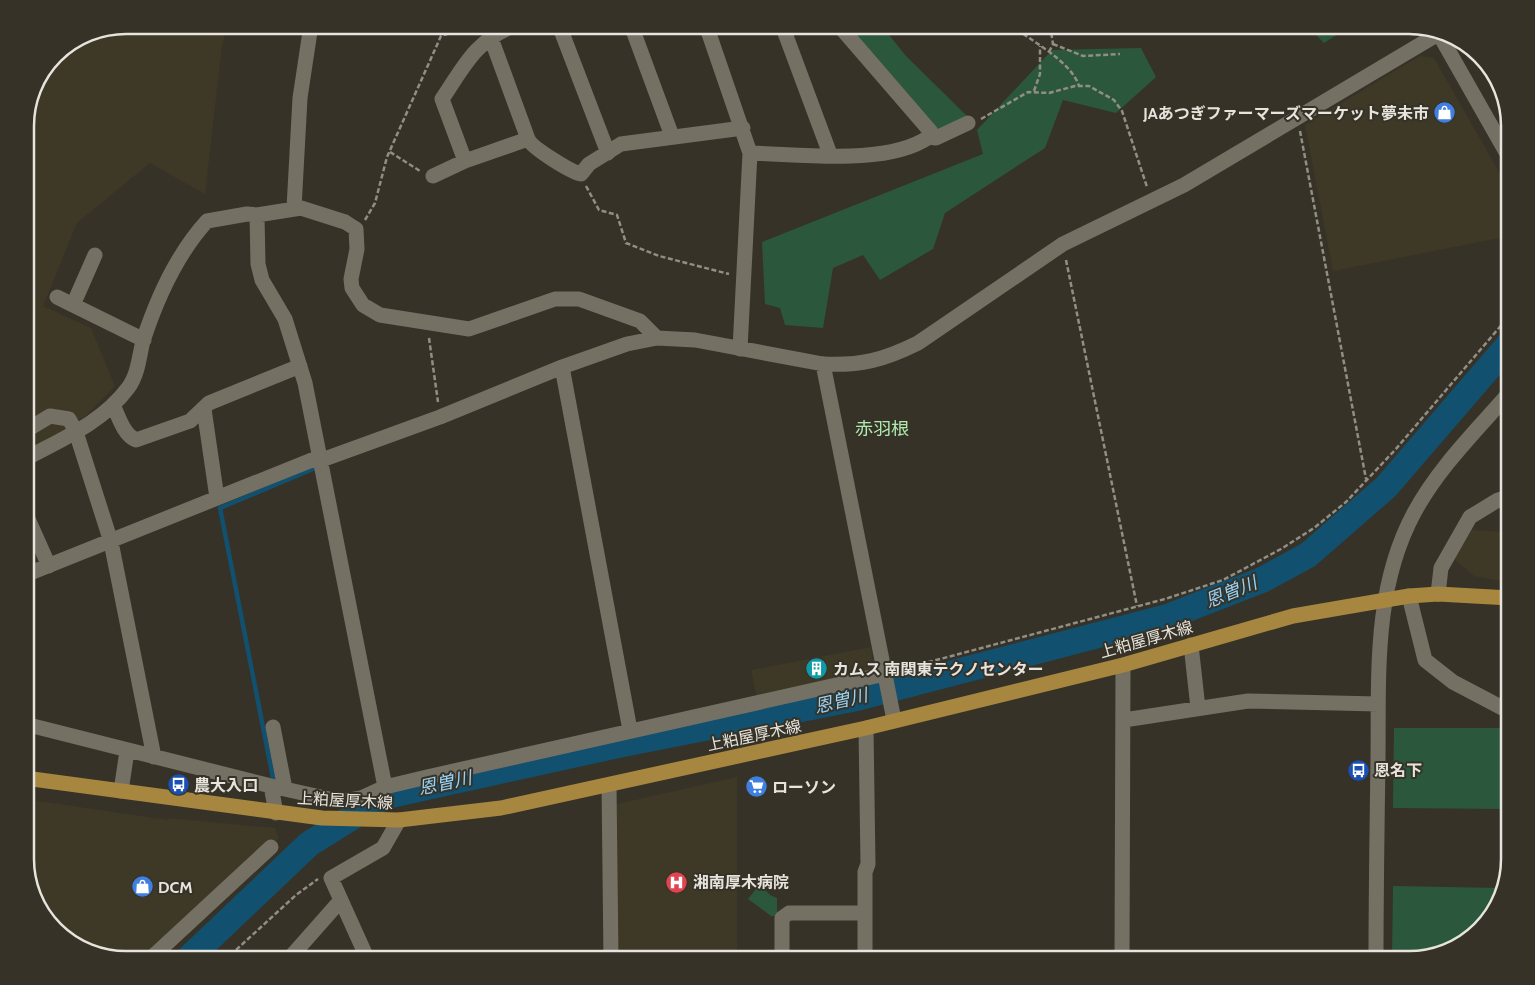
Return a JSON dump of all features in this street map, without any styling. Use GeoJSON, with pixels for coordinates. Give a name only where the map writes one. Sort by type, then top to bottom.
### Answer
{"type":"FeatureCollection","features":[{"type":"Feature","properties":{"kind":"main road","name":"上粕屋厚木線"},"geometry":{"type":"LineString","coordinates":[[34,779],[322,818],[399,820],[500,808],[866,728],[1123,665],[1293,616],[1409,596],[1438,594],[1501,598]]}},
{"type":"Feature","properties":{"kind":"street"},"geometry":{"type":"LineString","coordinates":[[294,208],[299,105],[310,34]]}},
{"type":"Feature","properties":{"kind":"street"},"geometry":{"type":"LineString","coordinates":[[465,161],[442,99],[479,45],[498,34]]}},
{"type":"Feature","properties":{"kind":"street"},"geometry":{"type":"LineString","coordinates":[[562,34],[608,153]]}},
{"type":"Feature","properties":{"kind":"street"},"geometry":{"type":"LineString","coordinates":[[634,34],[672,136]]}},
{"type":"Feature","properties":{"kind":"street"},"geometry":{"type":"LineString","coordinates":[[709,34],[750,153],[740,349]]}},
{"type":"Feature","properties":{"kind":"street"},"geometry":{"type":"LineString","coordinates":[[785,34],[830,154]]}},
{"type":"Feature","properties":{"kind":"street"},"geometry":{"type":"LineString","coordinates":[[846,34],[931,132],[929,137]]}},
{"type":"Feature","properties":{"kind":"street"},"geometry":{"type":"LineString","coordinates":[[491,38],[531,145],[562,163],[572,172],[581,174],[589,164],[621,144],[743,128]]}},
{"type":"Feature","properties":{"kind":"street"},"geometry":{"type":"LineString","coordinates":[[34,572],[312,460],[319,461],[440,416],[562,367],[627,344],[657,338],[695,340],[822,364],[870,363],[896,354],[918,343],[1063,244],[1184,185],[1433,38]]}},
{"type":"Feature","properties":{"kind":"street"},"geometry":{"type":"LineString","coordinates":[[1443,40],[1501,143]]}},
{"type":"Feature","properties":{"kind":"street"},"geometry":{"type":"LineString","coordinates":[[750,153],[881,154],[902,150],[929,137],[936,138],[968,123]]}},
{"type":"Feature","properties":{"kind":"street"},"geometry":{"type":"LineString","coordinates":[[433,176],[465,161],[528,139]]}},
{"type":"Feature","properties":{"kind":"street"},"geometry":{"type":"LineString","coordinates":[[34,454],[89,425],[130,386],[144,340],[167,280],[207,221],[247,214],[258,215],[294,208],[346,222],[356,229],[357,248],[351,280],[352,288],[364,305],[390,318],[470,330],[555,299],[579,299],[640,321],[657,338]]}},
{"type":"Feature","properties":{"kind":"street"},"geometry":{"type":"LineString","coordinates":[[258,215],[258,264],[262,280],[285,319],[300,366],[384,787]]}},
{"type":"Feature","properties":{"kind":"street"},"geometry":{"type":"LineString","coordinates":[[73,305],[95,255]]}},
{"type":"Feature","properties":{"kind":"street"},"geometry":{"type":"LineString","coordinates":[[57,297],[144,340]]}},
{"type":"Feature","properties":{"kind":"street"},"geometry":{"type":"LineString","coordinates":[[822,364],[894,720]]}},
{"type":"Feature","properties":{"kind":"street"},"geometry":{"type":"LineString","coordinates":[[113,404],[129,437],[136,440],[190,422],[209,403],[300,366]]}},
{"type":"Feature","properties":{"kind":"street"},"geometry":{"type":"LineString","coordinates":[[562,367],[630,730]]}},
{"type":"Feature","properties":{"kind":"street"},"geometry":{"type":"LineString","coordinates":[[1376,951],[1378,704],[1380,633],[1384,599],[1395,555],[1414,512],[1440,474],[1501,403]]}},
{"type":"Feature","properties":{"kind":"street"},"geometry":{"type":"LineString","coordinates":[[204,408],[217,498]]}},
{"type":"Feature","properties":{"kind":"street"},"geometry":{"type":"LineString","coordinates":[[34,426],[50,416],[69,419],[76,432],[111,542],[154,757]]}},
{"type":"Feature","properties":{"kind":"street"},"geometry":{"type":"LineString","coordinates":[[1438,594],[1441,568],[1470,517],[1501,499]]}},
{"type":"Feature","properties":{"kind":"street"},"geometry":{"type":"LineString","coordinates":[[34,532],[49,566]]}},
{"type":"Feature","properties":{"kind":"street"},"geometry":{"type":"LineString","coordinates":[[1409,596],[1425,660],[1453,682],[1501,707]]}},
{"type":"Feature","properties":{"kind":"street"},"geometry":{"type":"LineString","coordinates":[[1191,645],[1198,708]]}},
{"type":"Feature","properties":{"kind":"street"},"geometry":{"type":"LineString","coordinates":[[1122,951],[1123,665]]}},
{"type":"Feature","properties":{"kind":"street"},"geometry":{"type":"LineString","coordinates":[[34,726],[278,788],[334,800],[350,800],[384,787],[630,730],[885,675]]}},
{"type":"Feature","properties":{"kind":"street"},"geometry":{"type":"LineString","coordinates":[[1124,720],[1198,708],[1267,701],[1378,704]]}},
{"type":"Feature","properties":{"kind":"street"},"geometry":{"type":"LineString","coordinates":[[273,728],[278,788],[276,813]]}},
{"type":"Feature","properties":{"kind":"street"},"geometry":{"type":"LineString","coordinates":[[865,951],[865,872],[868,864],[866,728]]}},
{"type":"Feature","properties":{"kind":"street"},"geometry":{"type":"LineString","coordinates":[[121,791],[127,751]]}},
{"type":"Feature","properties":{"kind":"street"},"geometry":{"type":"LineString","coordinates":[[609,785],[611,951]]}},
{"type":"Feature","properties":{"kind":"street"},"geometry":{"type":"LineString","coordinates":[[364,951],[330,878],[383,848],[399,820]]}},
{"type":"Feature","properties":{"kind":"street"},"geometry":{"type":"LineString","coordinates":[[159,951],[271,847]]}},
{"type":"Feature","properties":{"kind":"street"},"geometry":{"type":"LineString","coordinates":[[296,951],[341,900]]}},
{"type":"Feature","properties":{"kind":"street"},"geometry":{"type":"LineString","coordinates":[[782,951],[782,918],[789,912],[865,913]]}},
{"type":"Feature","properties":{"kind":"path"},"geometry":{"type":"LineString","coordinates":[[356,229],[376,202],[387,157],[441,36],[447,34]]}},
{"type":"Feature","properties":{"kind":"path"},"geometry":{"type":"LineString","coordinates":[[1023,34],[1049,52],[1067,68],[1079,86]]}},
{"type":"Feature","properties":{"kind":"path"},"geometry":{"type":"LineString","coordinates":[[1049,52],[1052,44],[1051,34]]}},
{"type":"Feature","properties":{"kind":"path"},"geometry":{"type":"LineString","coordinates":[[1052,44],[1082,56],[1120,54]]}},
{"type":"Feature","properties":{"kind":"path"},"geometry":{"type":"LineString","coordinates":[[1034,91],[1040,74],[1040,46]]}},
{"type":"Feature","properties":{"kind":"path"},"geometry":{"type":"LineString","coordinates":[[968,123],[978,121],[989,113],[1034,91],[1049,93],[1079,86],[1089,86],[1114,100],[1122,111],[1151,201]]}},
{"type":"Feature","properties":{"kind":"path"},"geometry":{"type":"LineString","coordinates":[[1298,117],[1366,479]]}},
{"type":"Feature","properties":{"kind":"path"},"geometry":{"type":"LineString","coordinates":[[390,152],[428,176],[433,176]]}},
{"type":"Feature","properties":{"kind":"path"},"geometry":{"type":"LineString","coordinates":[[581,174],[599,210],[617,215],[626,243],[659,256],[745,278]]}},
{"type":"Feature","properties":{"kind":"path"},"geometry":{"type":"LineString","coordinates":[[1063,244],[1137,606]]}},
{"type":"Feature","properties":{"kind":"path"},"geometry":{"type":"LineString","coordinates":[[427,324],[440,416]]}},
{"type":"Feature","properties":{"kind":"path"},"geometry":{"type":"LineString","coordinates":[[885,675],[1137,606],[1223,580],[1242,572],[1314,528],[1346,502],[1395,450],[1501,326]]}},
{"type":"Feature","properties":{"kind":"path"},"geometry":{"type":"LineString","coordinates":[[235,951],[296,895],[317,879],[322,877],[330,878]]}},
{"type":"Feature","properties":{"kind":"shaded area"},"geometry":{"type":"Polygon","coordinates":[[[119,34],[225,34],[205,194],[150,163],[77,223],[43,306],[91,328],[115,386],[82,420],[69,419],[66,434],[34,450],[34,119],[43,85],[65,57],[80,46],[96,39],[119,34]]]}},
{"type":"Feature","properties":{"kind":"shaded area","name":"JAあつぎファーマーズマーケット夢未市"},"geometry":{"type":"Polygon","coordinates":[[[1420,56],[1434,58],[1501,175],[1501,238],[1333,271],[1305,125],[1420,56]]]}},
{"type":"Feature","properties":{"kind":"shaded area"},"geometry":{"type":"Polygon","coordinates":[[[1471,530],[1501,532],[1501,581],[1474,576],[1454,559],[1471,530]]]}},
{"type":"Feature","properties":{"kind":"shaded area"},"geometry":{"type":"Polygon","coordinates":[[[871,647],[875,673],[757,699],[751,670],[871,647]]]}},
{"type":"Feature","properties":{"kind":"shaded area","name":"湘南厚木病院"},"geometry":{"type":"Polygon","coordinates":[[[737,777],[737,951],[617,951],[617,804],[737,777]]]}},
{"type":"Feature","properties":{"kind":"shaded area","name":"DCM"},"geometry":{"type":"Polygon","coordinates":[[[34,800],[168,820],[168,818],[275,828],[279,838],[154,951],[114,950],[96,946],[75,936],[53,915],[43,900],[34,866],[34,800]]]}},
{"type":"Feature","properties":{"kind":"green space"},"geometry":{"type":"Polygon","coordinates":[[[855,34],[888,34],[906,56],[969,118],[944,129],[937,129],[855,34]]]}},
{"type":"Feature","properties":{"kind":"green space"},"geometry":{"type":"Polygon","coordinates":[[[1315,34],[1338,34],[1324,43],[1315,34]]]}},
{"type":"Feature","properties":{"kind":"green space"},"geometry":{"type":"Polygon","coordinates":[[[1141,48],[1156,77],[1116,113],[1063,100],[1045,148],[945,213],[933,249],[880,280],[863,255],[833,268],[823,328],[785,325],[780,308],[765,304],[762,242],[983,154],[977,130],[1052,50],[1141,48]]]}},
{"type":"Feature","properties":{"kind":"green space"},"geometry":{"type":"Polygon","coordinates":[[[1394,728],[1501,728],[1501,809],[1393,808],[1394,728]]]}},
{"type":"Feature","properties":{"kind":"green space"},"geometry":{"type":"Polygon","coordinates":[[[760,884],[770,895],[777,898],[777,916],[771,916],[748,899],[760,884]]]}},
{"type":"Feature","properties":{"kind":"green space"},"geometry":{"type":"Polygon","coordinates":[[[1393,886],[1496,888],[1492,900],[1482,915],[1455,939],[1433,948],[1392,951],[1393,886]]]}},
{"type":"Feature","properties":{"kind":"waterway","name":"恩曽川"},"geometry":{"type":"LineString","coordinates":[[196,951],[309,844],[386,796],[618,745],[857,698],[1167,617],[1262,580],[1308,555],[1386,487],[1501,353]]}},
{"type":"Feature","properties":{"kind":"waterway"},"geometry":{"type":"LineString","coordinates":[[273,778],[220,508],[313,469]]}},
{"type":"Feature","properties":{"kind":"place","name":"JAあつぎファーマーズマーケット夢未市"},"geometry":{"type":"Point","coordinates":[1445,113]}},
{"type":"Feature","properties":{"kind":"place","name":"カムス 南関東テクノセンター"},"geometry":{"type":"Point","coordinates":[817,669]}},
{"type":"Feature","properties":{"kind":"place","name":"恩名下"},"geometry":{"type":"Point","coordinates":[1358,770]}},
{"type":"Feature","properties":{"kind":"place","name":"農大入口"},"geometry":{"type":"Point","coordinates":[178,785]}},
{"type":"Feature","properties":{"kind":"place","name":"ローソン"},"geometry":{"type":"Point","coordinates":[756,787]}},
{"type":"Feature","properties":{"kind":"place","name":"湘南厚木病院"},"geometry":{"type":"Point","coordinates":[677,882]}},
{"type":"Feature","properties":{"kind":"place","name":"DCM"},"geometry":{"type":"Point","coordinates":[142,887]}},
{"type":"Feature","properties":{"kind":"district","name":"赤羽根"},"geometry":{"type":"Point","coordinates":[882,429]}}]}
